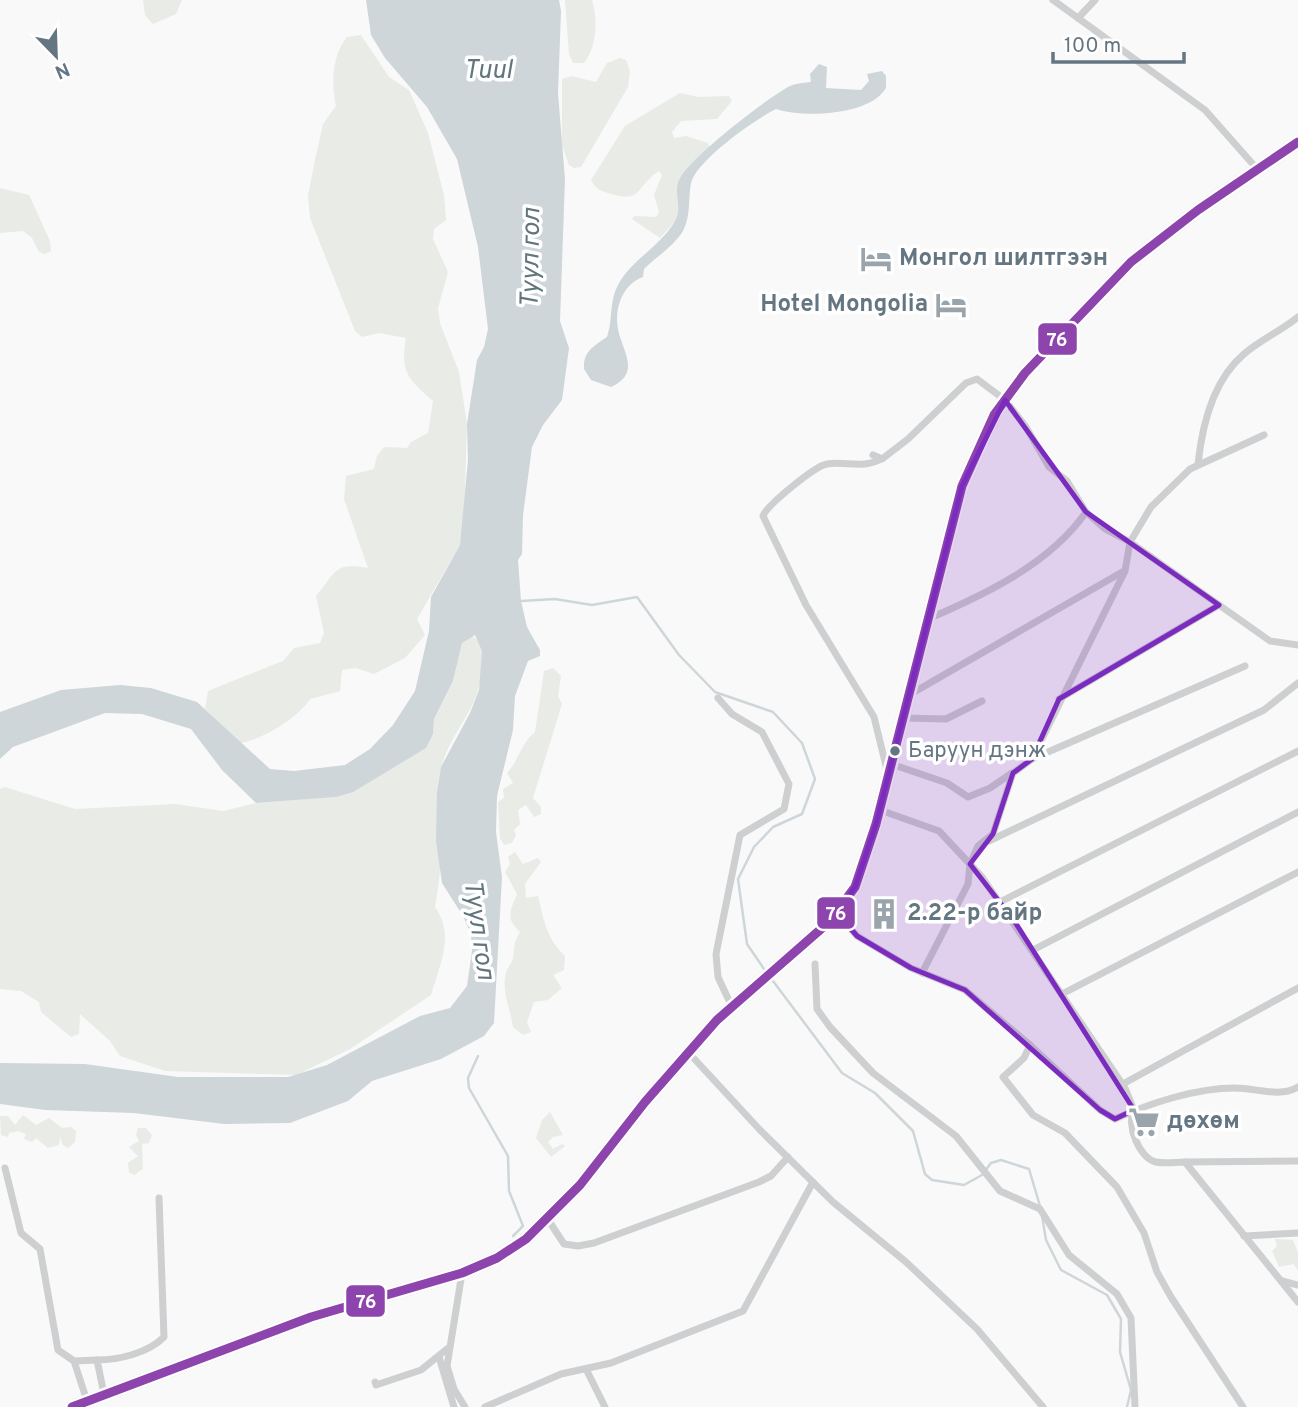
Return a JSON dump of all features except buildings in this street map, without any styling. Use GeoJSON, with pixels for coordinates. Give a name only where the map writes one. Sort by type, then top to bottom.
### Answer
{"type":"FeatureCollection","features":[{"type":"Feature","properties":{"kind":"main road"},"geometry":{"type":"LineString","coordinates":[[72,1407],[311,1317],[462,1273],[497,1258],[526,1238],[580,1185],[688,1052],[732,1007],[782,965],[837,912],[855,887],[880,810],[962,486],[994,415],[1025,373],[1131,262],[1198,210],[1298,142]]}},
{"type":"Feature","properties":{"kind":"street"},"geometry":{"type":"LineString","coordinates":[[1053,0],[1205,110],[1258,171]]}},
{"type":"Feature","properties":{"kind":"street"},"geometry":{"type":"LineString","coordinates":[[1078,18],[1095,0]]}},
{"type":"Feature","properties":{"kind":"street"},"geometry":{"type":"LineString","coordinates":[[1198,464],[1208,410],[1232,366],[1258,343],[1298,317]]}},
{"type":"Feature","properties":{"kind":"street"},"geometry":{"type":"LineString","coordinates":[[1245,666],[1032,759],[990,788],[968,797],[947,783],[890,770],[874,717],[806,606],[763,516],[770,505],[819,466],[861,466],[882,459],[908,439],[966,383],[977,379],[1005,400],[1026,427],[1049,467],[1067,481],[1086,512],[1105,529],[1130,542],[1269,641],[1298,645]]}},
{"type":"Feature","properties":{"kind":"street"},"geometry":{"type":"LineString","coordinates":[[1032,759],[1059,699],[1125,571],[1130,542],[1151,507],[1198,464],[1223,456],[1264,435]]}},
{"type":"Feature","properties":{"kind":"street"},"geometry":{"type":"LineString","coordinates":[[873,455],[882,459]]}},
{"type":"Feature","properties":{"kind":"street"},"geometry":{"type":"LineString","coordinates":[[928,619],[967,602],[1023,570],[1075,527],[1086,512]]}},
{"type":"Feature","properties":{"kind":"street"},"geometry":{"type":"LineString","coordinates":[[909,695],[937,682],[1025,625],[1125,571]]}},
{"type":"Feature","properties":{"kind":"street"},"geometry":{"type":"LineString","coordinates":[[1059,699],[1219,605]]}},
{"type":"Feature","properties":{"kind":"street"},"geometry":{"type":"LineString","coordinates":[[978,846],[1264,710],[1298,683]]}},
{"type":"Feature","properties":{"kind":"street"},"geometry":{"type":"LineString","coordinates":[[718,698],[733,714],[762,732],[789,784],[785,809],[740,835],[716,954],[718,977],[732,1007]]}},
{"type":"Feature","properties":{"kind":"street"},"geometry":{"type":"LineString","coordinates":[[903,718],[946,719],[982,701]]}},
{"type":"Feature","properties":{"kind":"street"},"geometry":{"type":"LineString","coordinates":[[1000,902],[1298,751]]}},
{"type":"Feature","properties":{"kind":"street"},"geometry":{"type":"LineString","coordinates":[[922,973],[968,884],[970,864],[978,846],[992,834],[1013,773]]}},
{"type":"Feature","properties":{"kind":"street"},"geometry":{"type":"LineString","coordinates":[[880,810],[939,831],[1000,902],[1131,1098],[1134,1111],[1130,1118],[1131,1125],[1143,1154],[1157,1163],[1298,1161]]}},
{"type":"Feature","properties":{"kind":"street"},"geometry":{"type":"LineString","coordinates":[[1033,950],[1298,812]]}},
{"type":"Feature","properties":{"kind":"street"},"geometry":{"type":"LineString","coordinates":[[1062,994],[1298,872]]}},
{"type":"Feature","properties":{"kind":"street"},"geometry":{"type":"LineString","coordinates":[[837,912],[857,936],[922,973],[965,990],[1100,1110],[1115,1119],[1199,1093],[1234,1088],[1298,1096]]}},
{"type":"Feature","properties":{"kind":"street"},"geometry":{"type":"LineString","coordinates":[[815,964],[817,1009],[830,1027],[873,1073],[956,1136],[1000,1191],[1040,1209],[1069,1255],[1117,1294],[1131,1318],[1135,1407]]}},
{"type":"Feature","properties":{"kind":"street"},"geometry":{"type":"LineString","coordinates":[[1121,1085],[1298,988]]}},
{"type":"Feature","properties":{"kind":"street"},"geometry":{"type":"LineString","coordinates":[[1030,1045],[1024,1058],[1003,1077],[1033,1115],[1065,1133],[1117,1187],[1144,1233],[1157,1272],[1171,1297],[1243,1407]]}},
{"type":"Feature","properties":{"kind":"street"},"geometry":{"type":"LineString","coordinates":[[688,1052],[813,1182],[977,1329],[1043,1407]]}},
{"type":"Feature","properties":{"kind":"street"},"geometry":{"type":"LineString","coordinates":[[1288,1093],[1298,1087]]}},
{"type":"Feature","properties":{"kind":"street"},"geometry":{"type":"LineString","coordinates":[[547,1218],[564,1244],[578,1246],[594,1243],[759,1182],[771,1176],[788,1157]]}},
{"type":"Feature","properties":{"kind":"street"},"geometry":{"type":"LineString","coordinates":[[1185,1162],[1298,1302]]}},
{"type":"Feature","properties":{"kind":"street"},"geometry":{"type":"LineString","coordinates":[[5,1168],[22,1233],[40,1249],[58,1350],[74,1361],[110,1360],[137,1352],[164,1337],[159,1198]]}},
{"type":"Feature","properties":{"kind":"street"},"geometry":{"type":"LineString","coordinates":[[485,1407],[561,1374],[611,1363],[743,1311],[753,1298],[795,1210],[813,1182]]}},
{"type":"Feature","properties":{"kind":"street"},"geometry":{"type":"LineString","coordinates":[[1244,1236],[1298,1233]]}},
{"type":"Feature","properties":{"kind":"street"},"geometry":{"type":"LineString","coordinates":[[375,1382],[376,1385],[421,1370],[447,1349],[453,1337],[462,1273]]}},
{"type":"Feature","properties":{"kind":"street"},"geometry":{"type":"LineString","coordinates":[[1281,1281],[1298,1285]]}},
{"type":"Feature","properties":{"kind":"street"},"geometry":{"type":"LineString","coordinates":[[447,1349],[450,1380],[465,1407]]}},
{"type":"Feature","properties":{"kind":"street"},"geometry":{"type":"LineString","coordinates":[[439,1357],[454,1407]]}},
{"type":"Feature","properties":{"kind":"street"},"geometry":{"type":"LineString","coordinates":[[97,1360],[104,1394]]}},
{"type":"Feature","properties":{"kind":"street"},"geometry":{"type":"LineString","coordinates":[[74,1361],[87,1401]]}},
{"type":"Feature","properties":{"kind":"street"},"geometry":{"type":"LineString","coordinates":[[586,1369],[605,1407]]}},
{"type":"Feature","properties":{"kind":"highlighted area"},"geometry":{"type":"Polygon","coordinates":[[[1005,400],[1086,512],[1219,605],[1059,699],[1032,759],[1013,773],[993,834],[970,864],[1015,922],[1134,1110],[1115,1119],[1100,1110],[965,990],[911,968],[857,936],[837,913],[855,887],[876,824],[962,486],[1005,400]]]}},
{"type":"Feature","properties":{"kind":"shaded area"},"geometry":{"type":"Polygon","coordinates":[[[143,0],[182,0],[176,14],[153,24],[145,15],[143,0]]]}},
{"type":"Feature","properties":{"kind":"shaded area"},"geometry":{"type":"Polygon","coordinates":[[[565,0],[592,0],[595,33],[592,49],[584,63],[573,63],[569,54],[565,0]]]}},
{"type":"Feature","properties":{"kind":"shaded area"},"geometry":{"type":"Polygon","coordinates":[[[361,35],[389,77],[409,90],[428,133],[444,195],[446,220],[434,229],[433,239],[448,272],[438,308],[440,323],[459,372],[467,424],[464,520],[460,545],[417,619],[425,635],[405,658],[374,674],[356,668],[342,670],[340,691],[310,699],[279,727],[241,743],[205,709],[208,691],[283,661],[294,648],[320,643],[324,633],[316,596],[342,567],[368,568],[344,499],[346,476],[374,469],[377,456],[384,447],[407,448],[411,442],[428,433],[433,401],[417,387],[405,367],[406,338],[379,333],[362,337],[355,331],[310,218],[308,196],[323,124],[336,106],[333,79],[338,52],[347,37],[361,35]]]}},
{"type":"Feature","properties":{"kind":"shaded area"},"geometry":{"type":"Polygon","coordinates":[[[620,58],[626,60],[630,71],[628,87],[581,167],[574,168],[569,165],[562,145],[562,79],[572,76],[596,82],[607,63],[620,58]]]}},
{"type":"Feature","properties":{"kind":"shaded area"},"geometry":{"type":"Polygon","coordinates":[[[680,93],[699,97],[729,96],[732,101],[717,119],[681,121],[672,132],[674,138],[686,136],[708,143],[710,148],[679,179],[678,192],[681,202],[676,220],[660,238],[632,219],[634,216],[656,217],[659,212],[654,195],[662,175],[659,171],[638,192],[628,197],[600,190],[591,180],[625,126],[680,93]]]}},
{"type":"Feature","properties":{"kind":"shaded area"},"geometry":{"type":"Polygon","coordinates":[[[0,188],[29,195],[50,241],[51,251],[45,254],[39,252],[32,238],[23,231],[0,233],[0,188]]]}},
{"type":"Feature","properties":{"kind":"shaded area"},"geometry":{"type":"Polygon","coordinates":[[[471,635],[481,643],[480,682],[476,697],[447,751],[438,781],[440,870],[435,907],[441,918],[445,939],[431,995],[350,1049],[296,1075],[165,1071],[120,1056],[110,1041],[80,1014],[79,1034],[71,1037],[41,1012],[39,1002],[21,991],[0,989],[0,789],[5,787],[75,809],[175,804],[223,811],[256,803],[336,797],[426,747],[433,734],[434,719],[453,681],[462,643],[471,635]]]}},
{"type":"Feature","properties":{"kind":"shaded area"},"geometry":{"type":"Polygon","coordinates":[[[553,668],[561,676],[558,696],[562,704],[533,798],[541,807],[541,814],[534,817],[526,805],[518,810],[520,824],[514,830],[516,835],[512,843],[504,845],[500,838],[498,802],[504,798],[503,789],[513,783],[507,773],[526,741],[535,732],[544,671],[553,668]]]}},
{"type":"Feature","properties":{"kind":"shaded area"},"geometry":{"type":"Polygon","coordinates":[[[515,852],[523,864],[538,858],[541,862],[525,884],[526,898],[538,896],[550,935],[565,956],[564,970],[553,975],[562,988],[548,1000],[534,1002],[527,1022],[531,1032],[523,1035],[513,1027],[505,987],[506,973],[520,932],[512,923],[510,914],[517,894],[505,872],[510,864],[508,857],[515,852]]]}},
{"type":"Feature","properties":{"kind":"shaded area"},"geometry":{"type":"Polygon","coordinates":[[[550,1112],[563,1135],[553,1137],[548,1142],[553,1149],[562,1144],[565,1146],[551,1157],[536,1138],[542,1120],[550,1112]]]}},
{"type":"Feature","properties":{"kind":"shaded area"},"geometry":{"type":"Polygon","coordinates":[[[23,1115],[36,1125],[49,1118],[62,1128],[71,1127],[76,1131],[75,1142],[68,1148],[63,1145],[60,1137],[59,1145],[48,1148],[36,1138],[32,1142],[24,1139],[26,1134],[18,1131],[9,1133],[8,1137],[1,1135],[0,1116],[8,1116],[15,1125],[23,1115]]]}},
{"type":"Feature","properties":{"kind":"shaded area"},"geometry":{"type":"Polygon","coordinates":[[[138,1128],[146,1128],[152,1135],[149,1143],[142,1144],[143,1169],[134,1175],[129,1172],[128,1163],[138,1156],[129,1147],[139,1141],[136,1135],[138,1128]]]}},
{"type":"Feature","properties":{"kind":"shaded area"},"geometry":{"type":"Polygon","coordinates":[[[1275,1239],[1293,1240],[1298,1253],[1298,1271],[1294,1264],[1279,1267],[1272,1251],[1277,1246],[1275,1239]]]}},
{"type":"Feature","properties":{"kind":"water","name":"Tuul"},"geometry":{"type":"Polygon","coordinates":[[[366,0],[559,0],[561,11],[558,93],[565,179],[560,321],[569,348],[562,400],[543,425],[532,447],[523,515],[522,554],[518,560],[521,601],[527,627],[540,650],[540,656],[528,661],[515,696],[513,730],[497,796],[496,832],[502,877],[494,1023],[484,1036],[441,1059],[372,1081],[348,1101],[290,1123],[224,1124],[134,1113],[45,1110],[0,1104],[0,1063],[85,1064],[178,1077],[288,1077],[327,1065],[420,1016],[450,1008],[467,986],[472,951],[471,934],[442,883],[436,841],[437,792],[441,767],[470,713],[479,690],[482,651],[475,635],[462,643],[453,681],[434,719],[433,734],[426,748],[353,792],[336,797],[256,803],[222,770],[191,729],[142,714],[105,713],[13,747],[0,759],[0,712],[61,690],[120,685],[151,688],[197,702],[270,769],[294,771],[345,765],[370,749],[393,725],[415,691],[429,631],[431,597],[460,545],[468,460],[467,424],[477,360],[484,347],[488,329],[478,247],[457,159],[427,107],[385,58],[371,35],[366,0]]]}},
{"type":"Feature","properties":{"kind":"water"},"geometry":{"type":"Polygon","coordinates":[[[819,64],[827,67],[826,88],[861,90],[869,81],[867,74],[882,71],[886,76],[886,88],[878,97],[851,109],[818,114],[776,109],[741,131],[703,164],[691,183],[683,231],[644,269],[643,277],[630,285],[619,305],[617,321],[628,361],[626,375],[611,387],[591,380],[584,369],[585,358],[590,350],[607,337],[615,291],[630,268],[662,238],[675,221],[678,211],[677,185],[686,170],[712,144],[764,103],[790,86],[811,82],[810,74],[819,64]]]}},
{"type":"Feature","properties":{"kind":"waterway"},"geometry":{"type":"LineString","coordinates":[[521,601],[555,599],[592,605],[637,597],[679,655],[715,692],[773,712],[802,743],[815,779],[802,814],[773,827],[754,847],[738,879],[747,944],[766,972]]}},
{"type":"Feature","properties":{"kind":"waterway"},"geometry":{"type":"LineString","coordinates":[[770,977],[842,1073],[875,1093],[913,1131],[925,1174],[932,1180],[964,1185],[982,1175],[991,1163],[1001,1160],[1029,1169],[1040,1206]]}},
{"type":"Feature","properties":{"kind":"waterway"},"geometry":{"type":"LineString","coordinates":[[478,1056],[468,1078],[469,1088],[508,1156],[509,1191],[523,1226],[513,1236]]}},
{"type":"Feature","properties":{"kind":"waterway"},"geometry":{"type":"LineString","coordinates":[[1042,1216],[1046,1240],[1061,1270],[1107,1295],[1121,1319],[1120,1352],[1131,1390],[1127,1407]]}},
{"type":"Feature","properties":{"kind":"transit line","name":"76"},"geometry":{"type":"LineString","coordinates":[[72,1407],[311,1317],[462,1273],[497,1258],[526,1239],[580,1185],[645,1102],[717,1020],[829,922],[855,887],[876,824],[962,486],[994,415],[1025,373],[1131,262],[1198,210],[1298,142]]}},
{"type":"Feature","properties":{"kind":"place","name":"Монгол шилтгээн"},"geometry":{"type":"Point","coordinates":[876,259]}},
{"type":"Feature","properties":{"kind":"place","name":"Hotel Mongolia"},"geometry":{"type":"Point","coordinates":[951,305]}},
{"type":"Feature","properties":{"kind":"place","name":"Баруун дэнж"},"geometry":{"type":"Point","coordinates":[895,751]}},
{"type":"Feature","properties":{"kind":"place","name":"2.22-р байр"},"geometry":{"type":"Point","coordinates":[884,914]}},
{"type":"Feature","properties":{"kind":"place","name":"дөхөм"},"geometry":{"type":"Point","coordinates":[1144,1122]}},
{"type":"Feature","properties":{"kind":"water label","name":"Туул гол"},"geometry":{"type":"Point","coordinates":[532,258]}},
{"type":"Feature","properties":{"kind":"water label","name":"Туул гол"},"geometry":{"type":"Point","coordinates":[478,930]}}]}
